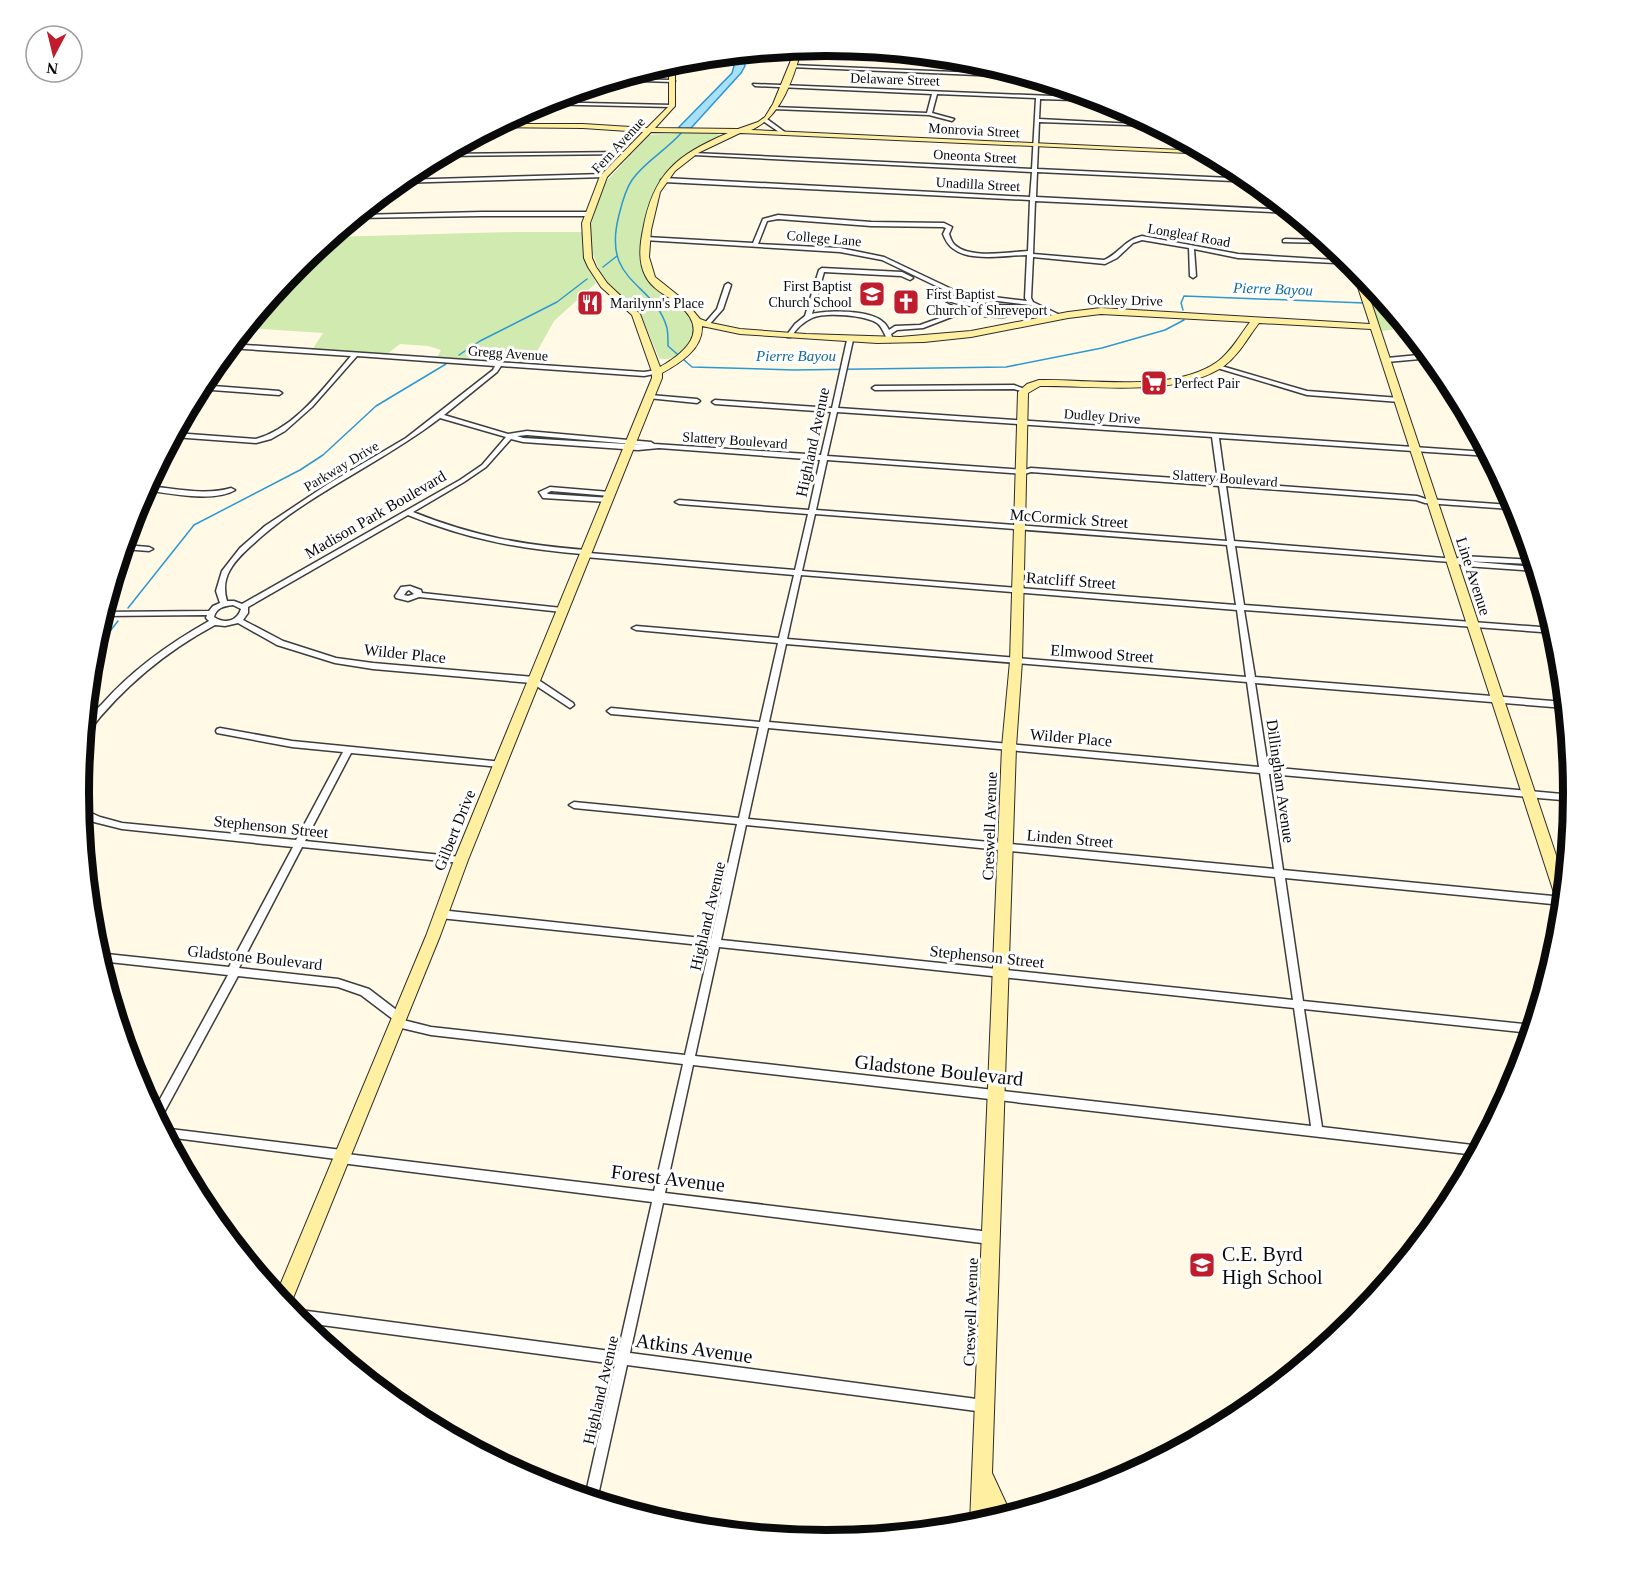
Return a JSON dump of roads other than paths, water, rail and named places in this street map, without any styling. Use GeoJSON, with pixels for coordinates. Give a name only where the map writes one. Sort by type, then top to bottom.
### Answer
{"type":"FeatureCollection","features":[{"type":"Feature","properties":{"kind":"street"},"geometry":{"type":"LineString","coordinates":[[702,323],[684,304],[658,286],[649,276],[646,265],[646,239],[653,201],[664,180],[682,161],[722,138],[765,120],[773,108],[796,57]]}},
{"type":"Feature","properties":{"kind":"street"},"geometry":{"type":"LineString","coordinates":[[792,66],[989,74]]}},
{"type":"Feature","properties":{"kind":"street"},"geometry":{"type":"LineString","coordinates":[[566,104],[672,106],[673,72]]}},
{"type":"Feature","properties":{"kind":"street"},"geometry":{"type":"LineString","coordinates":[[638,80],[673,81]]}},
{"type":"Feature","properties":{"kind":"street","name":"Delaware Street"},"geometry":{"type":"LineString","coordinates":[[755,85],[1072,99]]}},
{"type":"Feature","properties":{"kind":"street"},"geometry":{"type":"LineString","coordinates":[[1030,303],[1028,298],[1036,89]]}},
{"type":"Feature","properties":{"kind":"street"},"geometry":{"type":"LineString","coordinates":[[929,114],[935,93]]}},
{"type":"Feature","properties":{"kind":"street","name":"Fern Avenue"},"geometry":{"type":"LineString","coordinates":[[662,369],[636,314],[604,285],[592,267],[588,258],[586,230],[598,187],[604,176],[672,106]]}},
{"type":"Feature","properties":{"kind":"street"},"geometry":{"type":"LineString","coordinates":[[773,108],[929,114],[952,120]]}},
{"type":"Feature","properties":{"kind":"street"},"geometry":{"type":"LineString","coordinates":[[765,120],[784,134]]}},
{"type":"Feature","properties":{"kind":"street"},"geometry":{"type":"LineString","coordinates":[[1036,120],[1137,125]]}},
{"type":"Feature","properties":{"kind":"street"},"geometry":{"type":"LineString","coordinates":[[513,126],[739,131]]}},
{"type":"Feature","properties":{"kind":"street"},"geometry":{"type":"LineString","coordinates":[[708,130],[719,132],[722,138]]}},
{"type":"Feature","properties":{"kind":"street","name":"Monrovia Street"},"geometry":{"type":"LineString","coordinates":[[739,131],[1191,152]]}},
{"type":"Feature","properties":{"kind":"street"},"geometry":{"type":"LineString","coordinates":[[457,155],[627,153]]}},
{"type":"Feature","properties":{"kind":"street","name":"Oneonta Street"},"geometry":{"type":"LineString","coordinates":[[694,154],[1237,181]]}},
{"type":"Feature","properties":{"kind":"street"},"geometry":{"type":"LineString","coordinates":[[415,181],[604,176]]}},
{"type":"Feature","properties":{"kind":"street","name":"Unadilla Street"},"geometry":{"type":"LineString","coordinates":[[664,180],[1279,211]]}},
{"type":"Feature","properties":{"kind":"street"},"geometry":{"type":"LineString","coordinates":[[366,217],[589,214]]}},
{"type":"Feature","properties":{"kind":"street","name":"Longleaf Road"},"geometry":{"type":"LineString","coordinates":[[755,245],[765,220],[778,217],[871,224],[944,225],[949,227],[946,234],[951,244],[966,252],[991,256],[1030,254],[1104,262],[1112,260],[1130,241],[1137,239],[1238,256],[1337,262]]}},
{"type":"Feature","properties":{"kind":"street","name":"College Lane"},"geometry":{"type":"LineString","coordinates":[[646,239],[864,253],[895,264],[938,290],[970,297],[1030,303],[1059,316]]}},
{"type":"Feature","properties":{"kind":"street"},"geometry":{"type":"LineString","coordinates":[[1285,241],[1316,242]]}},
{"type":"Feature","properties":{"kind":"street"},"geometry":{"type":"LineString","coordinates":[[1191,249],[1192,276]]}},
{"type":"Feature","properties":{"kind":"street"},"geometry":{"type":"LineString","coordinates":[[789,336],[798,324],[815,315],[867,317],[895,328],[921,327],[959,313],[1005,315],[1021,310],[1021,308],[960,302],[941,296],[938,290],[902,274],[826,269],[820,272],[808,318]]}},
{"type":"Feature","properties":{"kind":"street"},"geometry":{"type":"LineString","coordinates":[[662,369],[682,355],[699,336],[702,323],[720,309],[728,285]]}},
{"type":"Feature","properties":{"kind":"street","name":"Line Avenue"},"geometry":{"type":"LineString","coordinates":[[1363,288],[1416,450],[1429,501],[1454,561],[1472,626],[1557,883]]}},
{"type":"Feature","properties":{"kind":"street"},"geometry":{"type":"LineString","coordinates":[[938,290],[936,299],[939,303],[959,313]]}},
{"type":"Feature","properties":{"kind":"street","name":"Ockley Drive"},"geometry":{"type":"LineString","coordinates":[[702,323],[729,330],[850,340],[975,333],[1059,316],[1117,311],[1376,327]]}},
{"type":"Feature","properties":{"kind":"street"},"geometry":{"type":"LineString","coordinates":[[875,388],[1014,387],[1024,390],[1032,385],[1046,383],[1171,381],[1200,374],[1216,366],[1225,359],[1257,319]]}},
{"type":"Feature","properties":{"kind":"street"},"geometry":{"type":"LineString","coordinates":[[881,323],[889,337],[895,328]]}},
{"type":"Feature","properties":{"kind":"street","name":"Highland Avenue"},"geometry":{"type":"LineString","coordinates":[[593,1491],[850,340]]}},
{"type":"Feature","properties":{"kind":"street","name":"Gregg Avenue"},"geometry":{"type":"LineString","coordinates":[[239,347],[644,374],[662,369]]}},
{"type":"Feature","properties":{"kind":"street"},"geometry":{"type":"LineString","coordinates":[[182,435],[262,440],[304,412],[356,354]]}},
{"type":"Feature","properties":{"kind":"street"},"geometry":{"type":"LineString","coordinates":[[1387,360],[1420,357]]}},
{"type":"Feature","properties":{"kind":"street","name":"Parkway Drive"},"geometry":{"type":"LineString","coordinates":[[224,604],[220,591],[227,567],[257,534],[291,510],[408,439],[495,371],[499,364]]}},
{"type":"Feature","properties":{"kind":"street"},"geometry":{"type":"LineString","coordinates":[[1216,366],[1307,393],[1400,400]]}},
{"type":"Feature","properties":{"kind":"street","name":"Gilbert Drive"},"geometry":{"type":"LineString","coordinates":[[286,1293],[662,369]]}},
{"type":"Feature","properties":{"kind":"street"},"geometry":{"type":"LineString","coordinates":[[210,388],[279,393]]}},
{"type":"Feature","properties":{"kind":"street","name":"Creswell Avenue"},"geometry":{"type":"LineString","coordinates":[[980,1513],[1009,747],[1016,662],[1022,472],[1021,423],[1024,390]]}},
{"type":"Feature","properties":{"kind":"street"},"geometry":{"type":"LineString","coordinates":[[650,397],[697,400]]}},
{"type":"Feature","properties":{"kind":"street","name":"Dudley Drive"},"geometry":{"type":"LineString","coordinates":[[715,402],[1480,454]]}},
{"type":"Feature","properties":{"kind":"street","name":"Slattery Boulevard"},"geometry":{"type":"LineString","coordinates":[[439,416],[523,440],[630,444],[1022,472],[1031,476],[1222,486],[1420,504],[1429,501],[1505,507]]}},
{"type":"Feature","properties":{"kind":"street","name":"Madison Park Boulevard"},"geometry":{"type":"LineString","coordinates":[[244,606],[474,474],[511,435]]}},
{"type":"Feature","properties":{"kind":"street","name":"Dillingham Avenue"},"geometry":{"type":"LineString","coordinates":[[1215,436],[1317,1131]]}},
{"type":"Feature","properties":{"kind":"street"},"geometry":{"type":"LineString","coordinates":[[155,489],[212,493],[224,493],[231,490]]}},
{"type":"Feature","properties":{"kind":"street"},"geometry":{"type":"LineString","coordinates":[[543,492],[546,496],[609,497]]}},
{"type":"Feature","properties":{"kind":"street","name":"McCormick Street"},"geometry":{"type":"LineString","coordinates":[[679,502],[1528,568]]}},
{"type":"Feature","properties":{"kind":"street","name":"Ratcliff Street"},"geometry":{"type":"LineString","coordinates":[[409,513],[445,528],[485,540],[586,554],[1018,591],[1545,630]]}},
{"type":"Feature","properties":{"kind":"street"},"geometry":{"type":"LineString","coordinates":[[131,548],[149,549]]}},
{"type":"Feature","properties":{"kind":"street","name":"McCormick Street"},"geometry":{"type":"LineString","coordinates":[[1454,561],[1462,558],[1526,562]]}},
{"type":"Feature","properties":{"kind":"street"},"geometry":{"type":"LineString","coordinates":[[417,595],[562,610]]}},
{"type":"Feature","properties":{"kind":"street"},"geometry":{"type":"LineString","coordinates":[[93,721],[122,687],[147,664],[212,618],[224,604],[234,603],[244,606],[246,611],[238,620],[228,624],[212,618],[111,614]]}},
{"type":"Feature","properties":{"kind":"street","name":"Wilder Place"},"geometry":{"type":"LineString","coordinates":[[238,620],[280,643],[335,660],[373,666],[534,680],[570,705]]}},
{"type":"Feature","properties":{"kind":"street","name":"Elmwood Street"},"geometry":{"type":"LineString","coordinates":[[636,628],[1016,662],[1558,704]]}},
{"type":"Feature","properties":{"kind":"street","name":"Wilder Place"},"geometry":{"type":"LineString","coordinates":[[611,711],[1563,797]]}},
{"type":"Feature","properties":{"kind":"street"},"geometry":{"type":"LineString","coordinates":[[220,731],[277,742],[500,764]]}},
{"type":"Feature","properties":{"kind":"street"},"geometry":{"type":"LineString","coordinates":[[161,1108],[349,749]]}},
{"type":"Feature","properties":{"kind":"street","name":"Linden Street"},"geometry":{"type":"LineString","coordinates":[[574,806],[1555,899]]}},
{"type":"Feature","properties":{"kind":"street","name":"Stephenson Street"},"geometry":{"type":"LineString","coordinates":[[90,816],[122,826],[461,860]]}},
{"type":"Feature","properties":{"kind":"street","name":"Stephenson Street"},"geometry":{"type":"LineString","coordinates":[[440,914],[1524,1028]]}},
{"type":"Feature","properties":{"kind":"street","name":"Gladstone Boulevard"},"geometry":{"type":"LineString","coordinates":[[108,958],[352,986],[365,992],[398,1020],[431,1031],[1470,1149]]}},
{"type":"Feature","properties":{"kind":"street","name":"Forest Avenue"},"geometry":{"type":"LineString","coordinates":[[173,1133],[341,1157],[990,1238]]}},
{"type":"Feature","properties":{"kind":"street","name":"Atkins Avenue"},"geometry":{"type":"LineString","coordinates":[[308,1317],[984,1406]]}},
{"type":"Feature","properties":{"kind":"street"},"geometry":{"type":"LineString","coordinates":[[982,1474],[998,1508]]}},
{"type":"Feature","properties":{"kind":"water"},"geometry":{"type":"Polygon","coordinates":[[[744,61],[745,66],[741,73],[691,128],[681,129],[679,127],[732,73],[733,62],[744,61]]]}},
{"type":"Feature","properties":{"kind":"waterway","name":"Pierre Bayou"},"geometry":{"type":"LineString","coordinates":[[682,132],[632,180],[623,201],[615,238],[617,255],[623,269],[660,312],[667,328],[668,346],[692,367],[794,370],[1006,367],[1102,348],[1165,330],[1184,320]]}},
{"type":"Feature","properties":{"kind":"waterway"},"geometry":{"type":"LineString","coordinates":[[603,267],[617,256]]}},
{"type":"Feature","properties":{"kind":"waterway"},"geometry":{"type":"LineString","coordinates":[[459,355],[480,341],[557,302],[587,279]]}},
{"type":"Feature","properties":{"kind":"waterway","name":"Pierre Bayou"},"geometry":{"type":"LineString","coordinates":[[1183,310],[1181,303],[1184,296],[1364,303]]}},
{"type":"Feature","properties":{"kind":"waterway"},"geometry":{"type":"LineString","coordinates":[[1370,303],[1377,304]]}},
{"type":"Feature","properties":{"kind":"waterway"},"geometry":{"type":"LineString","coordinates":[[128,608],[194,525],[300,470],[323,455],[376,406],[446,364]]}},
{"type":"Feature","properties":{"kind":"waterway"},"geometry":{"type":"LineString","coordinates":[[106,636],[118,621]]}},
{"type":"Feature","properties":{"kind":"place","name":"First Baptist Church School"},"geometry":{"type":"Point","coordinates":[872,294]}},
{"type":"Feature","properties":{"kind":"place","name":"First Baptist Church of Shreveport"},"geometry":{"type":"Point","coordinates":[906,302]}},
{"type":"Feature","properties":{"kind":"place","name":"Marilynn's Place"},"geometry":{"type":"Point","coordinates":[590,303]}},
{"type":"Feature","properties":{"kind":"place","name":"Perfect Pair"},"geometry":{"type":"Point","coordinates":[1154,383]}},
{"type":"Feature","properties":{"kind":"place","name":"C.E. Byrd High School"},"geometry":{"type":"Point","coordinates":[1202,1265]}}]}
